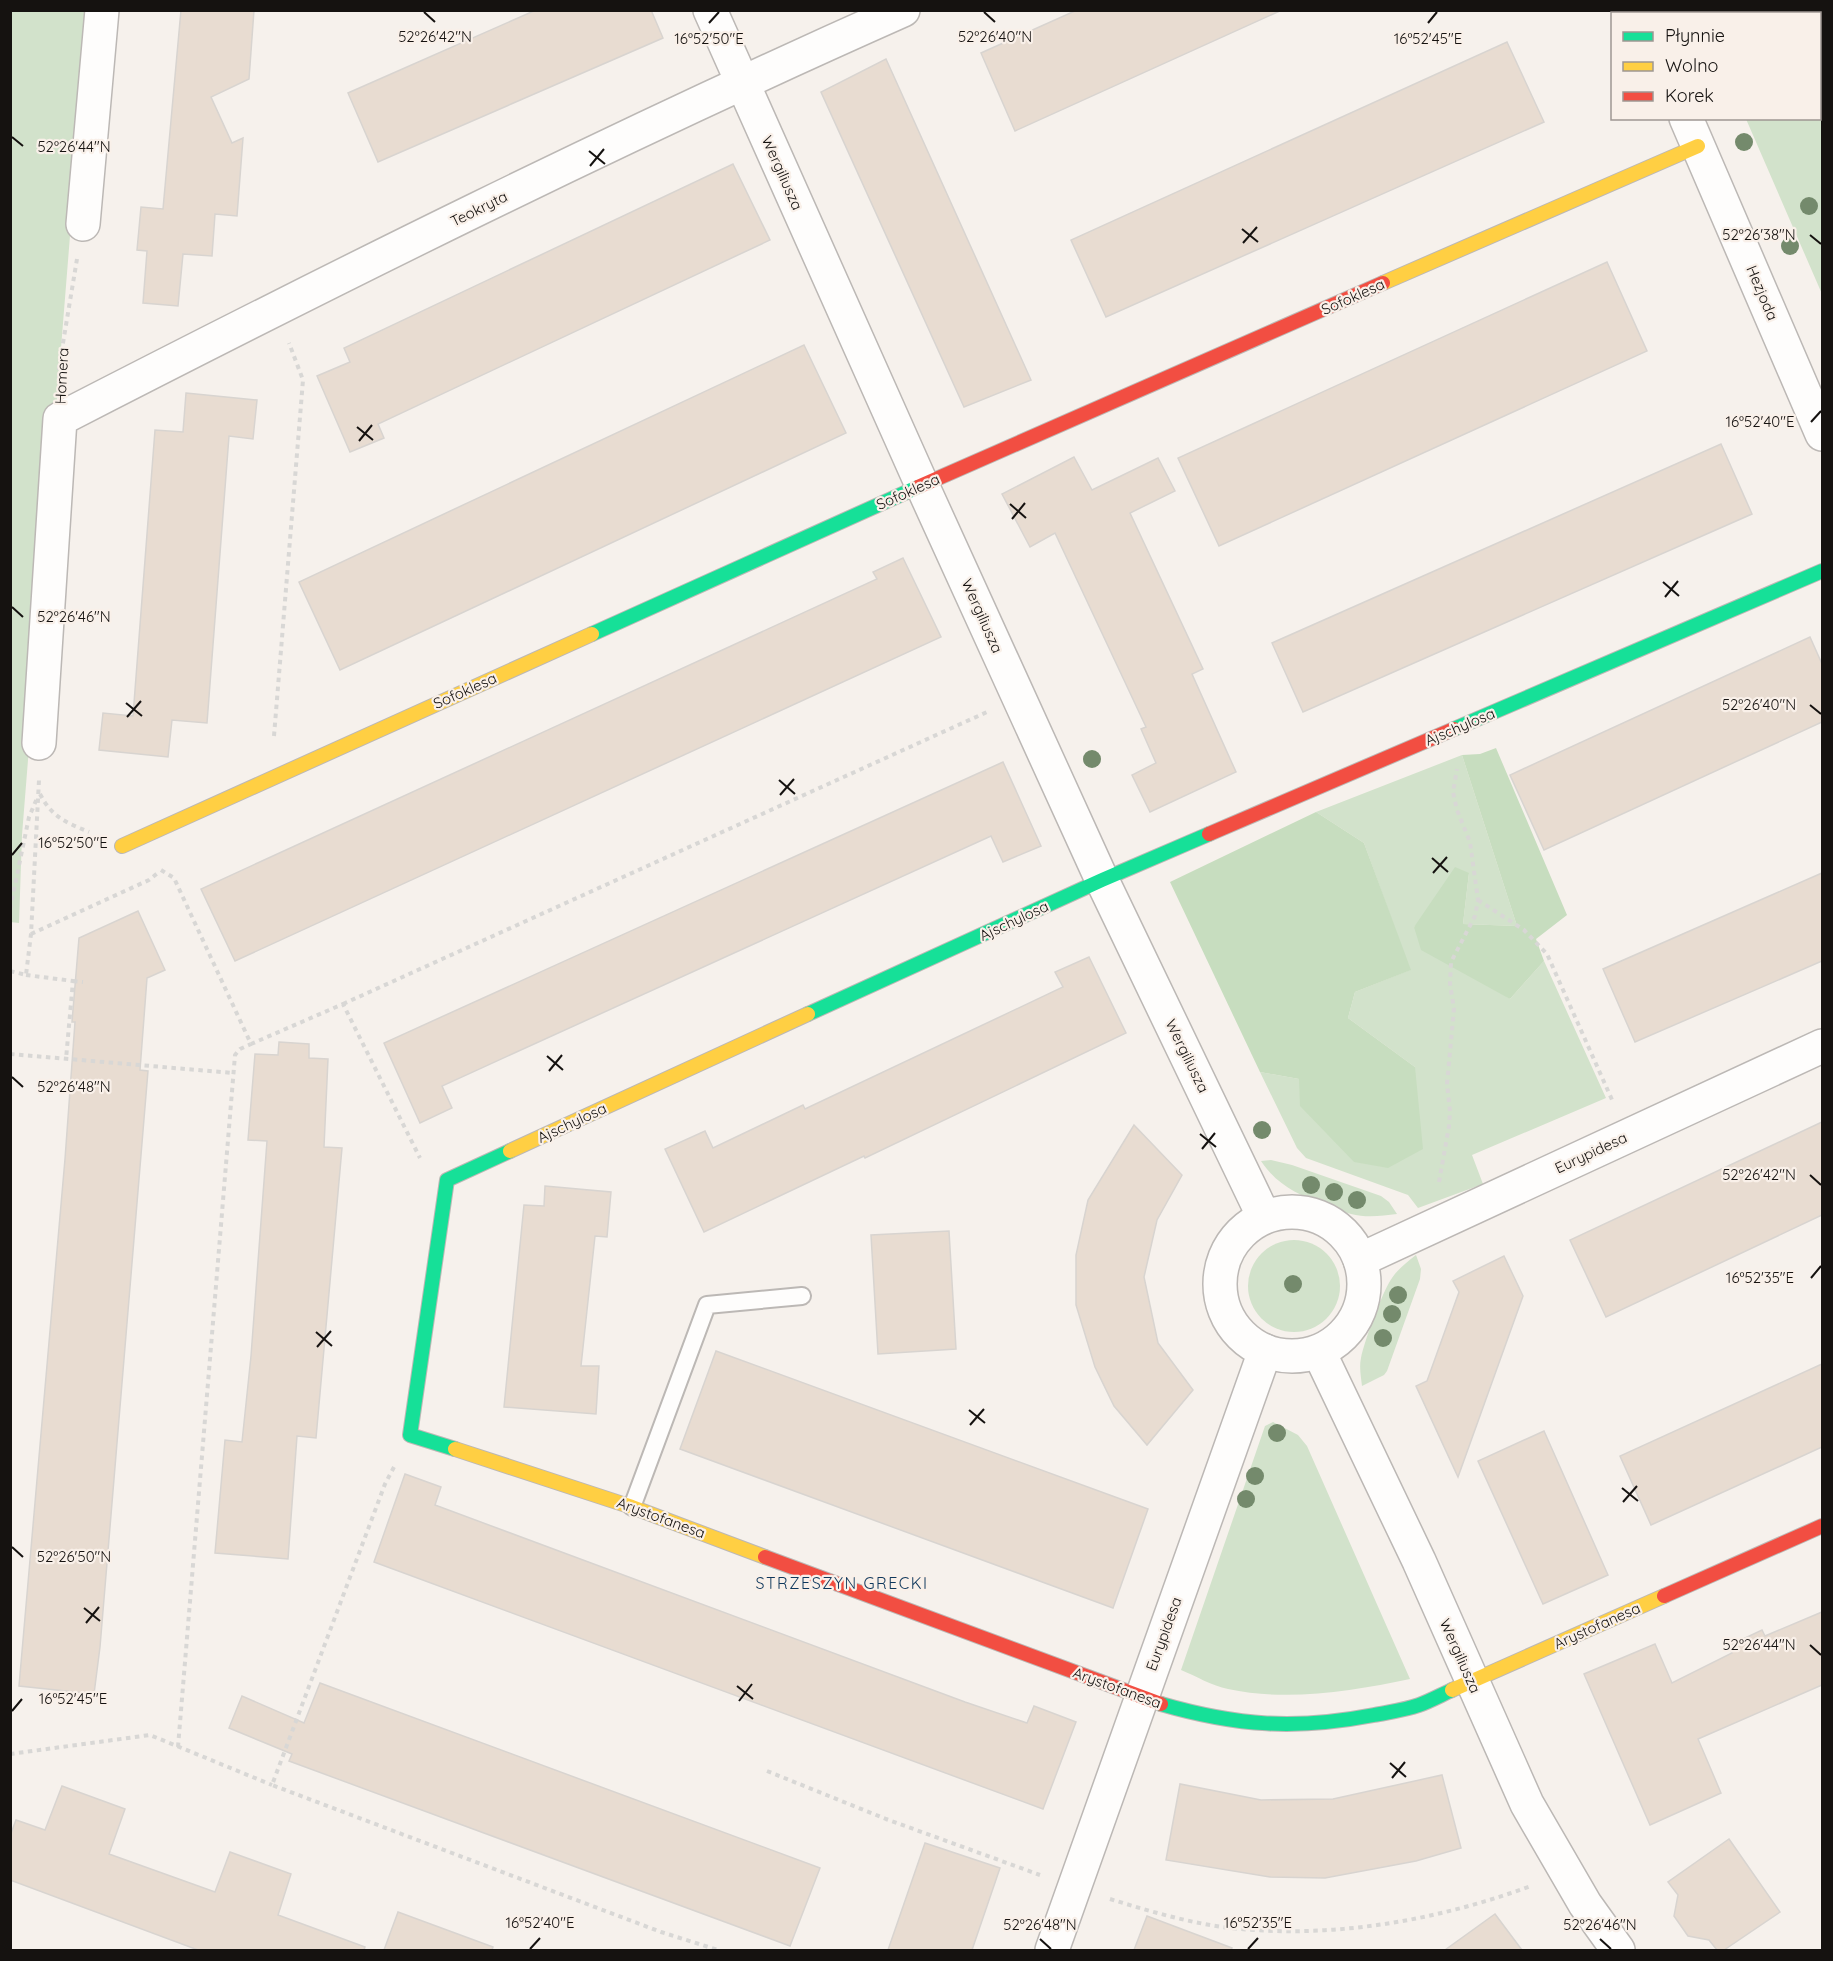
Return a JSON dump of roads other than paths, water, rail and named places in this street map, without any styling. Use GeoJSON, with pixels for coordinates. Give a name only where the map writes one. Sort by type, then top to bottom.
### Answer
{"type":"FeatureCollection","features":[{"type":"Feature","properties":{"kind":"street"},"geometry":{"type":"LineString","coordinates":[[83,224],[102,10]]}},
{"type":"Feature","properties":{"kind":"street","name":"Wergiliusza"},"geometry":{"type":"LineString","coordinates":[[710,10],[1018,698],[1102,880],[1264,1216]]}},
{"type":"Feature","properties":{"kind":"street","name":"Teokryta"},"geometry":{"type":"LineString","coordinates":[[60,419],[275,308],[742,82],[903,10]]}},
{"type":"Feature","properties":{"kind":"street","name":"Sofoklesa"},"geometry":{"type":"LineString","coordinates":[[122,846],[922,485],[1692,132]]}},
{"type":"Feature","properties":{"kind":"street","name":"Hezjoda"},"geometry":{"type":"LineString","coordinates":[[1692,132],[1822,434]]}},
{"type":"Feature","properties":{"kind":"street","name":"Homera"},"geometry":{"type":"LineString","coordinates":[[39,743],[60,419]]}},
{"type":"Feature","properties":{"kind":"street","name":"Ajschylosa"},"geometry":{"type":"LineString","coordinates":[[410,1435],[447,1180],[1102,880],[1822,571]]}},
{"type":"Feature","properties":{"kind":"street","name":"Eurypidesa"},"geometry":{"type":"LineString","coordinates":[[1360,1260],[1822,1046]]}},
{"type":"Feature","properties":{"kind":"street"},"geometry":{"type":"LineString","coordinates":[[1292,1212],[1321,1218],[1345,1234],[1360,1260],[1364,1288],[1357,1316],[1339,1339],[1319,1352],[1297,1356],[1265,1351],[1241,1335],[1225,1312],[1220,1284],[1225,1256],[1240,1233],[1264,1216],[1292,1212]]}},
{"type":"Feature","properties":{"kind":"street","name":"Eurypidesa"},"geometry":{"type":"LineString","coordinates":[[1052,1950],[1265,1351]]}},
{"type":"Feature","properties":{"kind":"street","name":"Wergiliusza"},"geometry":{"type":"LineString","coordinates":[[1319,1352],[1419,1561],[1527,1804],[1585,1904],[1618,1950]]}},
{"type":"Feature","properties":{"kind":"street","name":"Arystofanesa"},"geometry":{"type":"LineString","coordinates":[[410,1435],[632,1507],[1141,1698],[1191,1713],[1259,1725],[1307,1725],[1358,1718],[1418,1705],[1822,1526]]}},
{"type":"Feature","properties":{"kind":"lane"},"geometry":{"type":"LineString","coordinates":[[632,1507],[706,1305],[802,1296]]}},
{"type":"Feature","properties":{"kind":"district","name":"STRZESZYN GRECKI"},"geometry":{"type":"Point","coordinates":[842,1583]}}]}
